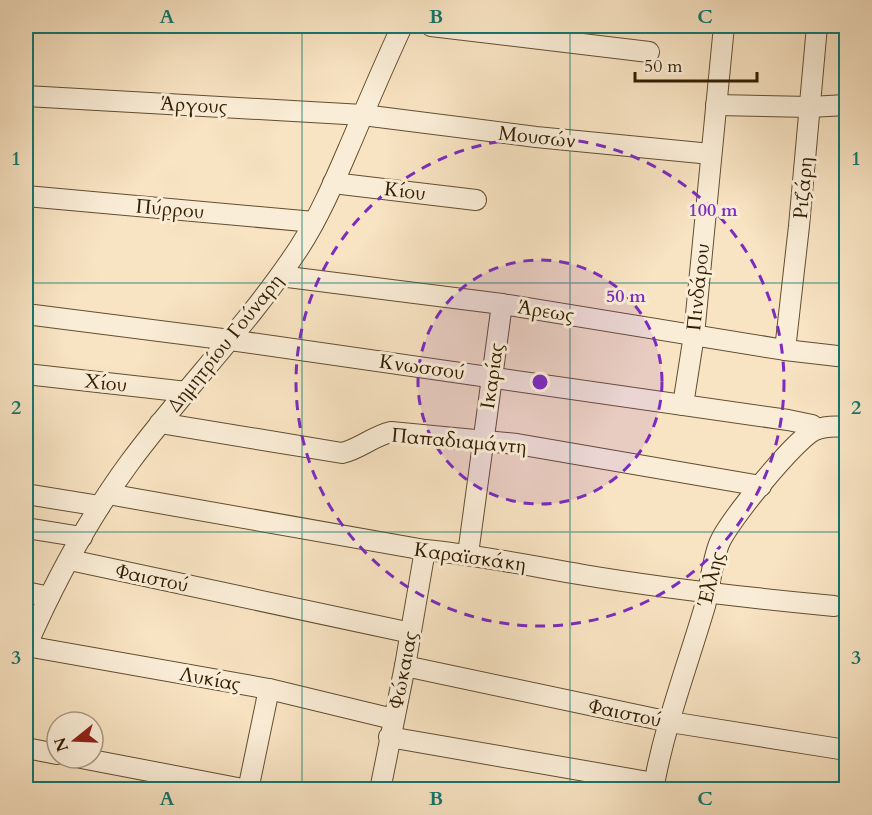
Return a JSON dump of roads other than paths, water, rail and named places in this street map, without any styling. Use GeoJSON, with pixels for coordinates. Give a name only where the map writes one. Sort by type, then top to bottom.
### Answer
{"type":"FeatureCollection","features":[{"type":"Feature","properties":{"kind":"street","name":"Δημητρίου Γούναρη"},"geometry":{"type":"LineString","coordinates":[[26,646],[49,597],[104,500],[160,423],[280,276],[314,222],[402,26]]}},
{"type":"Feature","properties":{"kind":"street"},"geometry":{"type":"LineString","coordinates":[[431,26],[649,52]]}},
{"type":"Feature","properties":{"kind":"street","name":"Πινδάρου"},"geometry":{"type":"LineString","coordinates":[[683,405],[694,335],[724,26]]}},
{"type":"Feature","properties":{"kind":"street","name":"Ριζάρη"},"geometry":{"type":"LineString","coordinates":[[785,350],[817,26]]}},
{"type":"Feature","properties":{"kind":"street","name":"Άργους"},"geometry":{"type":"LineString","coordinates":[[26,96],[363,115]]}},
{"type":"Feature","properties":{"kind":"street"},"geometry":{"type":"LineString","coordinates":[[716,105],[810,107],[846,105]]}},
{"type":"Feature","properties":{"kind":"street","name":"Μουσών"},"geometry":{"type":"LineString","coordinates":[[363,115],[536,137],[711,154]]}},
{"type":"Feature","properties":{"kind":"street","name":"Κίου"},"geometry":{"type":"LineString","coordinates":[[333,183],[476,200]]}},
{"type":"Feature","properties":{"kind":"street","name":"Πύρρου"},"geometry":{"type":"LineString","coordinates":[[26,196],[314,222]]}},
{"type":"Feature","properties":{"kind":"street","name":"Άρεως"},"geometry":{"type":"LineString","coordinates":[[280,276],[502,304],[785,350],[846,357]]}},
{"type":"Feature","properties":{"kind":"street","name":"Ικαρίας"},"geometry":{"type":"LineString","coordinates":[[468,554],[502,304]]}},
{"type":"Feature","properties":{"kind":"street","name":"Κνωσσού"},"geometry":{"type":"LineString","coordinates":[[26,314],[230,340],[788,420],[817,429]]}},
{"type":"Feature","properties":{"kind":"street","name":"Χίου"},"geometry":{"type":"LineString","coordinates":[[26,374],[187,392]]}},
{"type":"Feature","properties":{"kind":"street","name":"Παπαδιαμάντη"},"geometry":{"type":"LineString","coordinates":[[160,423],[342,453],[391,432],[483,440],[581,454],[761,486]]}},
{"type":"Feature","properties":{"kind":"street"},"geometry":{"type":"LineString","coordinates":[[817,429],[846,427]]}},
{"type":"Feature","properties":{"kind":"street","name":"Έλλης"},"geometry":{"type":"LineString","coordinates":[[653,786],[684,669],[708,594],[719,544],[725,532],[761,486],[799,442],[817,429]]}},
{"type":"Feature","properties":{"kind":"street","name":"Καραϊσκάκη"},"geometry":{"type":"LineString","coordinates":[[26,494],[104,500],[425,550],[468,554],[583,575],[708,594],[834,606]]}},
{"type":"Feature","properties":{"kind":"street"},"geometry":{"type":"LineString","coordinates":[[26,528],[82,537]]}},
{"type":"Feature","properties":{"kind":"street","name":"Φώκαιας"},"geometry":{"type":"LineString","coordinates":[[380,789],[405,666],[425,550]]}},
{"type":"Feature","properties":{"kind":"street","name":"Φαιστού"},"geometry":{"type":"LineString","coordinates":[[70,560],[411,633]]}},
{"type":"Feature","properties":{"kind":"street"},"geometry":{"type":"LineString","coordinates":[[26,592],[49,597]]}},
{"type":"Feature","properties":{"kind":"street","name":"Λυκίας"},"geometry":{"type":"LineString","coordinates":[[26,646],[269,689],[391,728],[653,786]]}},
{"type":"Feature","properties":{"kind":"street","name":"Φαιστού"},"geometry":{"type":"LineString","coordinates":[[405,666],[670,722],[846,750]]}},
{"type":"Feature","properties":{"kind":"street"},"geometry":{"type":"LineString","coordinates":[[105,762],[248,789],[269,689]]}},
{"type":"Feature","properties":{"kind":"street"},"geometry":{"type":"LineString","coordinates":[[26,748],[45,751]]}}]}
